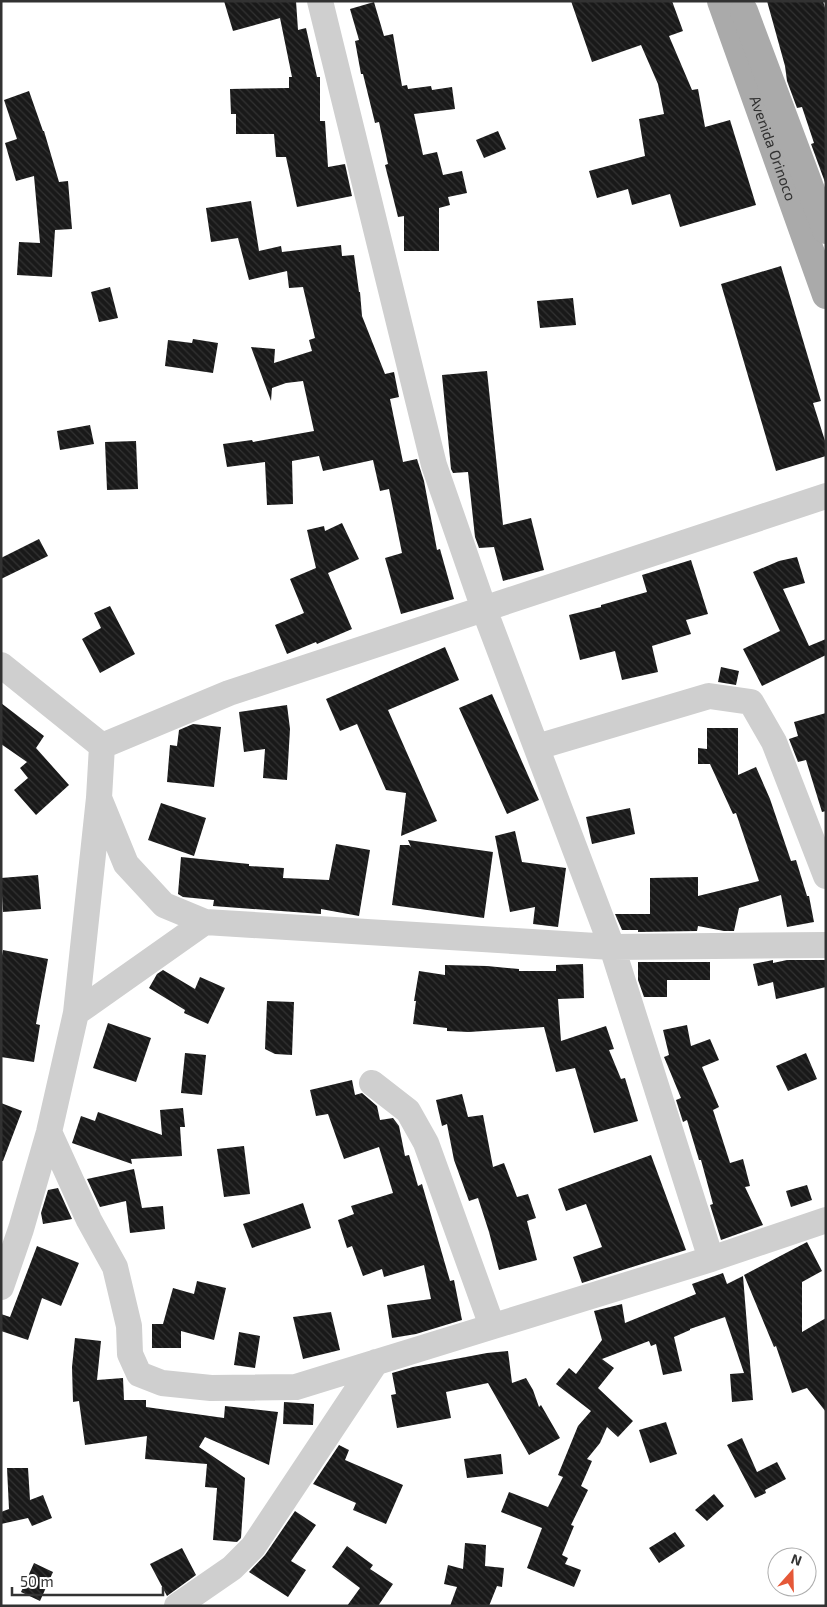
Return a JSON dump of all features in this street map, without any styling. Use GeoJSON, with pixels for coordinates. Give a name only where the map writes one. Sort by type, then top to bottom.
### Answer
{"type":"FeatureCollection","features":[{"type":"Feature","properties":{"kind":"main road","name":"Avenida Orinoco"},"geometry":{"type":"LineString","coordinates":[[721,1],[826,295]]}},
{"type":"Feature","properties":{"kind":"main road","name":"Avenida Orinoco"},"geometry":{"type":"LineString","coordinates":[[740,1],[826,230]]}},
{"type":"Feature","properties":{"kind":"street"},"geometry":{"type":"LineString","coordinates":[[320,1],[434,465],[484,609],[538,747],[612,947],[711,1259]]}},
{"type":"Feature","properties":{"kind":"street"},"geometry":{"type":"LineString","coordinates":[[102,746],[229,693],[826,496]]}},
{"type":"Feature","properties":{"kind":"street"},"geometry":{"type":"LineString","coordinates":[[1,665],[102,746]]}},
{"type":"Feature","properties":{"kind":"street"},"geometry":{"type":"LineString","coordinates":[[538,747],[709,696],[751,702],[774,742],[826,876]]}},
{"type":"Feature","properties":{"kind":"street"},"geometry":{"type":"LineString","coordinates":[[1,1287],[21,1228],[49,1132],[76,1013],[99,798],[102,746]]}},
{"type":"Feature","properties":{"kind":"street"},"geometry":{"type":"LineString","coordinates":[[99,798],[126,864],[164,905],[205,922],[612,947],[826,945]]}},
{"type":"Feature","properties":{"kind":"street"},"geometry":{"type":"LineString","coordinates":[[76,1013],[205,922]]}},
{"type":"Feature","properties":{"kind":"street"},"geometry":{"type":"LineString","coordinates":[[372,1082],[408,1111],[426,1143],[492,1326]]}},
{"type":"Feature","properties":{"kind":"street"},"geometry":{"type":"LineString","coordinates":[[49,1132],[89,1220],[116,1267],[129,1326],[130,1354],[139,1374],[162,1383],[212,1388],[296,1387],[711,1259],[826,1220]]}},
{"type":"Feature","properties":{"kind":"street"},"geometry":{"type":"LineString","coordinates":[[176,1606],[232,1568],[254,1547],[376,1362]]}},
{"type":"Feature","properties":{"kind":"building"},"geometry":{"type":"Polygon","coordinates":[[[224,1],[296,1],[298,30],[306,28],[317,77],[320,77],[320,121],[325,121],[328,167],[345,164],[352,196],[297,207],[286,157],[276,157],[274,134],[236,134],[236,114],[231,114],[230,89],[289,88],[289,77],[292,77],[280,18],[233,31],[224,1]]]}},
{"type":"Feature","properties":{"kind":"building"},"geometry":{"type":"Polygon","coordinates":[[[571,1],[672,1],[683,31],[669,36],[692,90],[698,89],[705,127],[730,120],[756,205],[680,227],[670,194],[632,205],[628,189],[597,198],[589,171],[645,156],[639,119],[664,114],[658,84],[641,45],[592,62],[571,1]]]}},
{"type":"Feature","properties":{"kind":"building"},"geometry":{"type":"Polygon","coordinates":[[[767,1],[823,1],[826,11],[826,185],[811,144],[814,143],[802,107],[797,108],[787,81],[785,66],[767,1]]]}},
{"type":"Feature","properties":{"kind":"building"},"geometry":{"type":"Polygon","coordinates":[[[374,2],[384,36],[393,34],[402,86],[407,85],[408,89],[431,86],[432,90],[452,87],[455,109],[414,114],[423,155],[437,152],[443,175],[462,171],[467,193],[448,197],[450,205],[439,208],[439,251],[404,251],[404,216],[398,217],[385,165],[388,164],[379,122],[375,123],[363,74],[361,74],[355,41],[359,40],[350,9],[374,2]]]}},
{"type":"Feature","properties":{"kind":"building"},"geometry":{"type":"Polygon","coordinates":[[[29,91],[44,131],[59,182],[68,181],[72,229],[55,230],[52,277],[17,275],[19,242],[40,243],[34,176],[16,181],[5,143],[17,139],[4,100],[29,91]]]}},
{"type":"Feature","properties":{"kind":"building"},"geometry":{"type":"Polygon","coordinates":[[[498,131],[506,149],[484,158],[476,140],[498,131]]]}},
{"type":"Feature","properties":{"kind":"building"},"geometry":{"type":"Polygon","coordinates":[[[251,201],[259,251],[281,246],[282,252],[341,245],[342,256],[354,255],[362,316],[385,374],[394,372],[399,397],[390,399],[403,462],[417,459],[424,481],[437,550],[440,549],[454,599],[401,614],[385,558],[402,553],[389,489],[380,491],[373,460],[323,471],[319,456],[292,461],[293,504],[267,505],[265,462],[227,467],[223,444],[252,440],[253,442],[314,431],[303,381],[286,383],[272,388],[271,401],[251,347],[275,349],[274,363],[312,351],[309,340],[315,338],[303,287],[289,288],[287,271],[249,280],[238,238],[211,242],[206,208],[251,201]]]}},
{"type":"Feature","properties":{"kind":"building"},"geometry":{"type":"Polygon","coordinates":[[[781,266],[821,401],[813,403],[826,444],[826,456],[776,471],[721,284],[781,266]]]}},
{"type":"Feature","properties":{"kind":"building"},"geometry":{"type":"Polygon","coordinates":[[[110,287],[118,318],[99,322],[91,292],[110,287]]]}},
{"type":"Feature","properties":{"kind":"building"},"geometry":{"type":"Polygon","coordinates":[[[573,298],[576,325],[540,328],[537,301],[573,298]]]}},
{"type":"Feature","properties":{"kind":"building"},"geometry":{"type":"Polygon","coordinates":[[[193,339],[218,343],[213,373],[165,366],[168,340],[192,343],[193,339]]]}},
{"type":"Feature","properties":{"kind":"building"},"geometry":{"type":"Polygon","coordinates":[[[487,371],[503,525],[531,518],[544,570],[503,581],[494,547],[479,548],[475,537],[468,472],[453,473],[451,469],[442,375],[487,371]]]}},
{"type":"Feature","properties":{"kind":"building"},"geometry":{"type":"Polygon","coordinates":[[[90,425],[94,444],[60,450],[57,431],[90,425]]]}},
{"type":"Feature","properties":{"kind":"building"},"geometry":{"type":"Polygon","coordinates":[[[136,441],[138,489],[107,490],[105,442],[136,441]]]}},
{"type":"Feature","properties":{"kind":"building"},"geometry":{"type":"Polygon","coordinates":[[[342,523],[359,559],[328,573],[352,629],[287,654],[275,625],[304,613],[290,579],[316,568],[307,530],[324,526],[325,531],[342,523]]]}},
{"type":"Feature","properties":{"kind":"building"},"geometry":{"type":"Polygon","coordinates":[[[39,539],[48,556],[1,579],[1,558],[39,539]]]}},
{"type":"Feature","properties":{"kind":"building"},"geometry":{"type":"Polygon","coordinates":[[[797,557],[805,583],[783,589],[809,646],[826,639],[826,655],[762,686],[743,649],[780,631],[753,572],[779,561],[797,557]]]}},
{"type":"Feature","properties":{"kind":"building"},"geometry":{"type":"Polygon","coordinates":[[[691,560],[708,614],[686,620],[691,634],[652,646],[658,672],[622,680],[615,651],[580,660],[569,615],[647,592],[642,575],[691,560]]]}},
{"type":"Feature","properties":{"kind":"building"},"geometry":{"type":"Polygon","coordinates":[[[110,606],[135,654],[100,673],[82,639],[101,628],[94,613],[110,606]]]}},
{"type":"Feature","properties":{"kind":"building"},"geometry":{"type":"Polygon","coordinates":[[[445,647],[459,680],[388,710],[437,821],[401,836],[406,793],[386,790],[357,724],[340,731],[326,699],[445,647]]]}},
{"type":"Feature","properties":{"kind":"building"},"geometry":{"type":"Polygon","coordinates":[[[721,667],[739,671],[736,685],[718,682],[721,667]]]}},
{"type":"Feature","properties":{"kind":"building"},"geometry":{"type":"Polygon","coordinates":[[[492,694],[539,800],[507,814],[459,708],[492,694]]]}},
{"type":"Feature","properties":{"kind":"building"},"geometry":{"type":"Polygon","coordinates":[[[1,703],[44,736],[36,748],[69,785],[36,815],[14,790],[28,778],[20,768],[27,762],[1,744],[1,703]]]}},
{"type":"Feature","properties":{"kind":"building"},"geometry":{"type":"Polygon","coordinates":[[[287,705],[290,729],[287,780],[263,778],[265,749],[244,752],[239,712],[287,705]]]}},
{"type":"Feature","properties":{"kind":"building"},"geometry":{"type":"Polygon","coordinates":[[[826,713],[826,811],[822,812],[806,760],[798,762],[789,739],[798,736],[794,722],[826,713]]]}},
{"type":"Feature","properties":{"kind":"building"},"geometry":{"type":"Polygon","coordinates":[[[193,724],[221,727],[214,787],[167,782],[170,745],[177,746],[179,730],[193,724]]]}},
{"type":"Feature","properties":{"kind":"building"},"geometry":{"type":"Polygon","coordinates":[[[707,728],[738,728],[738,775],[756,767],[770,799],[791,861],[796,860],[807,896],[809,896],[814,922],[787,927],[781,895],[739,908],[734,931],[698,926],[697,931],[638,932],[638,930],[622,930],[615,914],[650,914],[650,878],[698,877],[698,896],[759,881],[736,813],[733,814],[710,764],[698,764],[698,748],[707,749],[707,728]]]}},
{"type":"Feature","properties":{"kind":"building"},"geometry":{"type":"Polygon","coordinates":[[[161,803],[206,818],[194,856],[148,840],[161,803]]]}},
{"type":"Feature","properties":{"kind":"building"},"geometry":{"type":"Polygon","coordinates":[[[630,808],[635,834],[592,844],[586,817],[630,808]]]}},
{"type":"Feature","properties":{"kind":"building"},"geometry":{"type":"Polygon","coordinates":[[[515,831],[522,862],[566,868],[558,927],[533,924],[535,907],[510,912],[495,836],[515,831]]]}},
{"type":"Feature","properties":{"kind":"building"},"geometry":{"type":"Polygon","coordinates":[[[408,840],[493,852],[484,918],[392,905],[400,845],[409,845],[411,847],[408,840]]]}},
{"type":"Feature","properties":{"kind":"building"},"geometry":{"type":"Polygon","coordinates":[[[336,844],[370,850],[359,916],[321,909],[321,914],[213,906],[214,900],[183,897],[178,894],[181,857],[249,864],[249,866],[284,868],[283,878],[329,880],[336,844]]]}},
{"type":"Feature","properties":{"kind":"building"},"geometry":{"type":"Polygon","coordinates":[[[38,875],[41,909],[3,912],[1,878],[38,875]]]}},
{"type":"Feature","properties":{"kind":"building"},"geometry":{"type":"Polygon","coordinates":[[[3,950],[48,959],[36,1024],[40,1025],[34,1062],[1,1057],[1,961],[3,950]]]}},
{"type":"Feature","properties":{"kind":"building"},"geometry":{"type":"Polygon","coordinates":[[[773,960],[773,963],[787,960],[826,960],[826,987],[776,999],[773,982],[758,986],[753,964],[773,960]]]}},
{"type":"Feature","properties":{"kind":"building"},"geometry":{"type":"Polygon","coordinates":[[[638,962],[710,962],[710,980],[667,980],[667,997],[644,997],[638,980],[638,962]]]}},
{"type":"Feature","properties":{"kind":"building"},"geometry":{"type":"Polygon","coordinates":[[[583,964],[584,998],[558,999],[561,1041],[606,1026],[614,1049],[609,1050],[621,1079],[625,1078],[638,1121],[594,1133],[575,1068],[556,1072],[544,1027],[469,1032],[447,1031],[447,1028],[413,1024],[416,1001],[414,1001],[419,971],[445,975],[445,965],[487,966],[519,969],[519,971],[556,971],[556,965],[583,964]]]}},
{"type":"Feature","properties":{"kind":"building"},"geometry":{"type":"Polygon","coordinates":[[[163,970],[195,989],[200,977],[225,988],[208,1024],[184,1013],[185,1010],[149,988],[157,974],[163,970]]]}},
{"type":"Feature","properties":{"kind":"building"},"geometry":{"type":"Polygon","coordinates":[[[267,1001],[294,1002],[292,1055],[275,1054],[265,1049],[267,1001]]]}},
{"type":"Feature","properties":{"kind":"building"},"geometry":{"type":"Polygon","coordinates":[[[108,1023],[151,1038],[136,1082],[93,1068],[108,1023]]]}},
{"type":"Feature","properties":{"kind":"building"},"geometry":{"type":"Polygon","coordinates":[[[687,1025],[691,1046],[710,1039],[719,1060],[702,1067],[719,1107],[713,1110],[730,1163],[743,1159],[750,1186],[745,1187],[763,1225],[721,1240],[710,1205],[713,1204],[701,1160],[699,1160],[687,1120],[683,1122],[676,1100],[681,1098],[664,1057],[669,1055],[663,1030],[687,1025]]]}},
{"type":"Feature","properties":{"kind":"building"},"geometry":{"type":"Polygon","coordinates":[[[185,1053],[206,1055],[202,1095],[181,1093],[185,1053]]]}},
{"type":"Feature","properties":{"kind":"building"},"geometry":{"type":"Polygon","coordinates":[[[806,1053],[817,1079],[788,1091],[776,1066],[806,1053]]]}},
{"type":"Feature","properties":{"kind":"building"},"geometry":{"type":"Polygon","coordinates":[[[352,1080],[355,1095],[362,1093],[377,1106],[380,1120],[393,1118],[399,1126],[405,1156],[409,1155],[418,1186],[422,1184],[450,1281],[454,1280],[462,1320],[416,1334],[392,1338],[387,1305],[431,1299],[424,1265],[384,1277],[382,1269],[363,1276],[352,1246],[347,1248],[338,1220],[354,1214],[351,1206],[393,1193],[379,1147],[344,1159],[328,1114],[316,1116],[310,1090],[352,1080]]]}},
{"type":"Feature","properties":{"kind":"building"},"geometry":{"type":"Polygon","coordinates":[[[462,1094],[468,1117],[483,1115],[493,1167],[504,1163],[517,1197],[528,1194],[536,1218],[527,1221],[537,1260],[499,1270],[478,1198],[469,1201],[454,1160],[447,1124],[442,1126],[436,1100],[462,1094]]]}},
{"type":"Feature","properties":{"kind":"building"},"geometry":{"type":"Polygon","coordinates":[[[1,1103],[22,1111],[3,1161],[1,1161],[1,1103]]]}},
{"type":"Feature","properties":{"kind":"building"},"geometry":{"type":"Polygon","coordinates":[[[183,1108],[185,1127],[180,1127],[182,1156],[131,1159],[132,1164],[72,1143],[81,1116],[95,1121],[98,1112],[162,1135],[160,1110],[183,1108]]]}},
{"type":"Feature","properties":{"kind":"building"},"geometry":{"type":"Polygon","coordinates":[[[244,1146],[250,1194],[224,1197],[217,1149],[244,1146]]]}},
{"type":"Feature","properties":{"kind":"building"},"geometry":{"type":"Polygon","coordinates":[[[651,1155],[686,1250],[582,1283],[573,1257],[602,1247],[586,1204],[566,1211],[558,1189],[651,1155]]]}},
{"type":"Feature","properties":{"kind":"building"},"geometry":{"type":"Polygon","coordinates":[[[134,1169],[142,1208],[163,1206],[165,1229],[130,1233],[126,1201],[100,1207],[87,1179],[134,1169]]]}},
{"type":"Feature","properties":{"kind":"building"},"geometry":{"type":"Polygon","coordinates":[[[807,1185],[812,1200],[791,1207],[786,1191],[807,1185]]]}},
{"type":"Feature","properties":{"kind":"building"},"geometry":{"type":"Polygon","coordinates":[[[58,1188],[72,1219],[43,1224],[41,1213],[48,1190],[58,1188]]]}},
{"type":"Feature","properties":{"kind":"building"},"geometry":{"type":"Polygon","coordinates":[[[303,1203],[311,1228],[252,1248],[243,1224],[303,1203]]]}},
{"type":"Feature","properties":{"kind":"building"},"geometry":{"type":"Polygon","coordinates":[[[807,1242],[822,1271],[802,1282],[802,1332],[826,1318],[826,1412],[807,1388],[792,1393],[776,1346],[774,1347],[744,1275],[807,1242]]]}},
{"type":"Feature","properties":{"kind":"building"},"geometry":{"type":"Polygon","coordinates":[[[37,1246],[79,1263],[61,1306],[42,1298],[28,1340],[1,1331],[1,1314],[10,1317],[37,1246]]]}},
{"type":"Feature","properties":{"kind":"building"},"geometry":{"type":"Polygon","coordinates":[[[723,1273],[727,1284],[743,1276],[753,1400],[732,1402],[730,1374],[744,1373],[725,1317],[690,1329],[674,1337],[682,1371],[663,1375],[656,1344],[651,1346],[649,1341],[602,1359],[614,1368],[598,1388],[633,1421],[618,1437],[607,1427],[600,1443],[587,1459],[592,1461],[581,1486],[588,1490],[571,1525],[574,1526],[562,1555],[568,1558],[565,1564],[581,1570],[574,1587],[527,1568],[542,1528],[501,1512],[509,1492],[548,1507],[563,1477],[558,1475],[578,1426],[591,1411],[556,1384],[569,1368],[576,1374],[602,1340],[594,1311],[622,1304],[625,1323],[696,1294],[692,1284],[723,1273]]]}},
{"type":"Feature","properties":{"kind":"building"},"geometry":{"type":"Polygon","coordinates":[[[197,1281],[226,1288],[214,1340],[181,1331],[181,1348],[152,1348],[152,1324],[163,1324],[173,1288],[194,1294],[197,1281]]]}},
{"type":"Feature","properties":{"kind":"building"},"geometry":{"type":"Polygon","coordinates":[[[331,1312],[340,1350],[303,1359],[293,1317],[331,1312]]]}},
{"type":"Feature","properties":{"kind":"building"},"geometry":{"type":"Polygon","coordinates":[[[239,1332],[260,1336],[255,1368],[234,1365],[239,1332]]]}},
{"type":"Feature","properties":{"kind":"building"},"geometry":{"type":"Polygon","coordinates":[[[75,1338],[101,1341],[97,1380],[123,1378],[124,1400],[146,1400],[146,1407],[224,1418],[225,1406],[278,1412],[269,1465],[205,1437],[199,1447],[245,1478],[241,1538],[237,1542],[213,1540],[217,1488],[205,1487],[207,1464],[145,1459],[147,1436],[85,1445],[79,1401],[73,1402],[72,1367],[75,1338]]]}},
{"type":"Feature","properties":{"kind":"building"},"geometry":{"type":"Polygon","coordinates":[[[508,1351],[512,1383],[526,1378],[539,1407],[541,1405],[560,1438],[529,1455],[488,1383],[446,1392],[451,1418],[397,1428],[391,1395],[396,1394],[392,1373],[413,1367],[487,1353],[508,1351]]]}},
{"type":"Feature","properties":{"kind":"building"},"geometry":{"type":"Polygon","coordinates":[[[284,1402],[314,1404],[313,1425],[283,1424],[284,1402]]]}},
{"type":"Feature","properties":{"kind":"building"},"geometry":{"type":"Polygon","coordinates":[[[666,1422],[677,1454],[650,1463],[639,1430],[666,1422]]]}},
{"type":"Feature","properties":{"kind":"building"},"geometry":{"type":"Polygon","coordinates":[[[742,1438],[757,1472],[777,1462],[786,1479],[765,1490],[766,1493],[755,1498],[727,1445],[742,1438]]]}},
{"type":"Feature","properties":{"kind":"building"},"geometry":{"type":"Polygon","coordinates":[[[339,1445],[349,1450],[345,1460],[403,1485],[386,1524],[353,1510],[356,1503],[313,1484],[339,1445]]]}},
{"type":"Feature","properties":{"kind":"building"},"geometry":{"type":"Polygon","coordinates":[[[501,1454],[503,1474],[467,1478],[464,1459],[501,1454]]]}},
{"type":"Feature","properties":{"kind":"building"},"geometry":{"type":"Polygon","coordinates":[[[7,1468],[28,1468],[30,1500],[43,1495],[52,1518],[32,1526],[28,1518],[1,1524],[1,1512],[9,1509],[7,1468]]]}},
{"type":"Feature","properties":{"kind":"building"},"geometry":{"type":"Polygon","coordinates":[[[714,1494],[724,1506],[707,1521],[695,1510],[714,1494]]]}},
{"type":"Feature","properties":{"kind":"building"},"geometry":{"type":"Polygon","coordinates":[[[295,1511],[316,1525],[291,1561],[306,1570],[288,1597],[249,1572],[265,1555],[295,1511]]]}},
{"type":"Feature","properties":{"kind":"building"},"geometry":{"type":"Polygon","coordinates":[[[675,1532],[685,1546],[659,1563],[649,1548],[675,1532]]]}},
{"type":"Feature","properties":{"kind":"building"},"geometry":{"type":"Polygon","coordinates":[[[465,1543],[486,1545],[485,1566],[504,1568],[502,1587],[497,1586],[489,1606],[450,1606],[457,1587],[444,1584],[448,1565],[463,1569],[465,1543]]]}},
{"type":"Feature","properties":{"kind":"building"},"geometry":{"type":"Polygon","coordinates":[[[347,1546],[373,1565],[370,1569],[393,1584],[378,1606],[347,1606],[360,1588],[332,1567],[347,1546]]]}},
{"type":"Feature","properties":{"kind":"building"},"geometry":{"type":"Polygon","coordinates":[[[182,1548],[196,1575],[167,1596],[150,1564],[182,1548]]]}},
{"type":"Feature","properties":{"kind":"building"},"geometry":{"type":"Polygon","coordinates":[[[34,1563],[53,1572],[40,1601],[21,1592],[34,1563]]]}}]}
